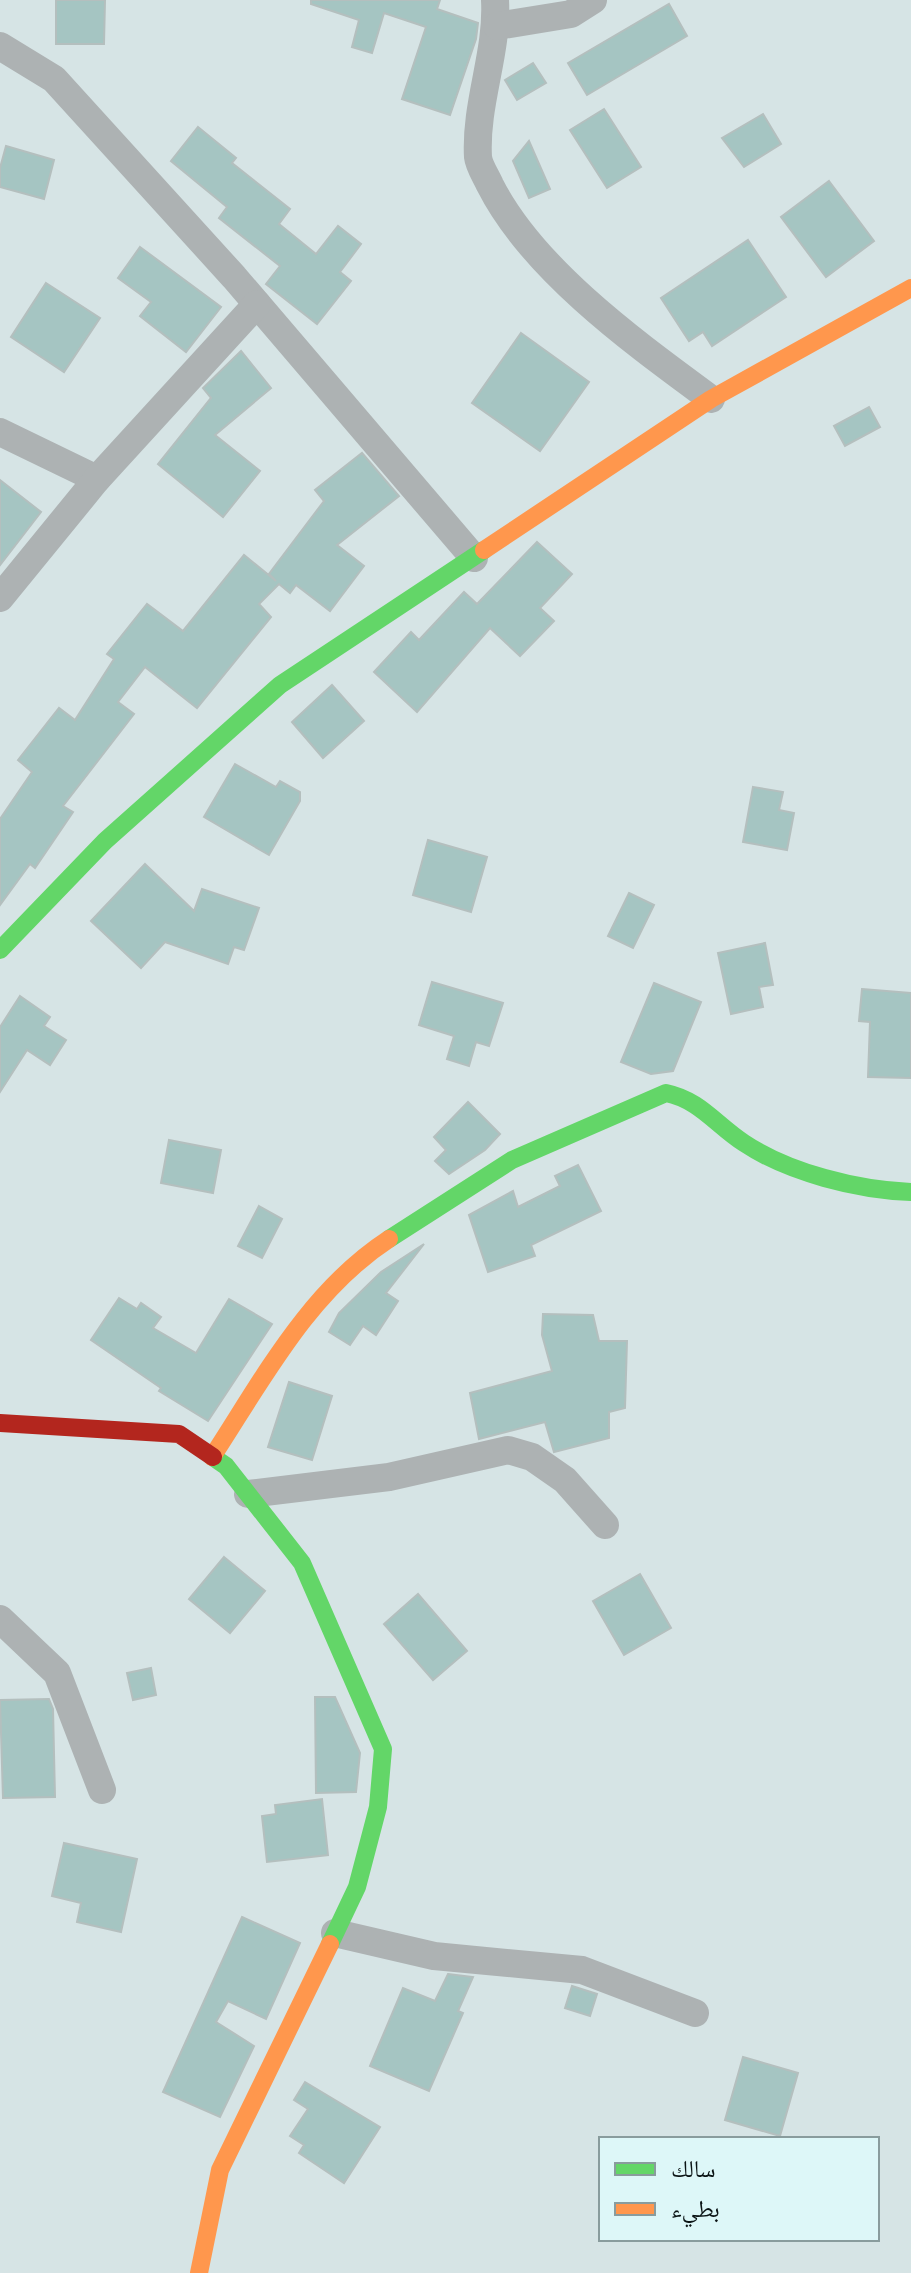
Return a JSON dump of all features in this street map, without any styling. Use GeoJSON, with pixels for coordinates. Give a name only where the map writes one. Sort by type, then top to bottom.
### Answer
{"type":"FeatureCollection","features":[{"type":"Feature","properties":{"kind":"street"},"geometry":{"type":"LineString","coordinates":[[593,0],[571,14],[496,13],[483,90],[478,160],[507,217],[607,321],[711,399]]}},
{"type":"Feature","properties":{"kind":"street"},"geometry":{"type":"LineString","coordinates":[[0,46],[54,79],[257,304],[474,558]]}},
{"type":"Feature","properties":{"kind":"street"},"geometry":{"type":"LineString","coordinates":[[0,950],[105,841],[280,685],[711,399],[911,288]]}},
{"type":"Feature","properties":{"kind":"street"},"geometry":{"type":"LineString","coordinates":[[0,598],[97,479],[257,304]]}},
{"type":"Feature","properties":{"kind":"street"},"geometry":{"type":"LineString","coordinates":[[0,432],[97,479]]}},
{"type":"Feature","properties":{"kind":"street"},"geometry":{"type":"LineString","coordinates":[[212,1457],[307,1313],[366,1254],[512,1160],[666,1093],[686,1095],[750,1147],[892,1193],[911,1192]]}},
{"type":"Feature","properties":{"kind":"street"},"geometry":{"type":"LineString","coordinates":[[0,1423],[179,1434],[226,1466],[302,1563],[383,1749],[378,1807],[357,1887],[220,2170],[199,2273]]}},
{"type":"Feature","properties":{"kind":"street"},"geometry":{"type":"LineString","coordinates":[[248,1494],[389,1477],[508,1450],[532,1457],[565,1480],[605,1525]]}},
{"type":"Feature","properties":{"kind":"street"},"geometry":{"type":"LineString","coordinates":[[0,1619],[57,1673],[102,1790]]}},
{"type":"Feature","properties":{"kind":"street"},"geometry":{"type":"LineString","coordinates":[[335,1933],[434,1956],[582,1970],[695,2013]]}},
{"type":"Feature","properties":{"kind":"building"},"geometry":{"type":"Polygon","coordinates":[[[56,0],[105,0],[104,44],[56,44],[56,0]]]}},
{"type":"Feature","properties":{"kind":"building"},"geometry":{"type":"Polygon","coordinates":[[[311,0],[440,0],[437,9],[478,23],[476,39],[450,115],[402,99],[426,27],[384,13],[372,53],[352,47],[359,20],[311,4],[311,0]]]}},
{"type":"Feature","properties":{"kind":"building"},"geometry":{"type":"Polygon","coordinates":[[[669,4],[687,36],[587,95],[568,63],[669,4]]]}},
{"type":"Feature","properties":{"kind":"building"},"geometry":{"type":"Polygon","coordinates":[[[533,63],[546,83],[517,100],[505,80],[533,63]]]}},
{"type":"Feature","properties":{"kind":"building"},"geometry":{"type":"Polygon","coordinates":[[[604,109],[641,167],[607,188],[570,130],[604,109]]]}},
{"type":"Feature","properties":{"kind":"building"},"geometry":{"type":"Polygon","coordinates":[[[763,114],[781,144],[744,167],[722,138],[763,114]]]}},
{"type":"Feature","properties":{"kind":"building"},"geometry":{"type":"Polygon","coordinates":[[[198,127],[236,158],[232,163],[290,209],[279,224],[316,254],[338,226],[361,244],[340,272],[351,281],[317,324],[266,284],[280,266],[219,218],[227,207],[171,161],[198,127]]]}},
{"type":"Feature","properties":{"kind":"building"},"geometry":{"type":"Polygon","coordinates":[[[529,141],[550,189],[529,198],[513,161],[529,141]]]}},
{"type":"Feature","properties":{"kind":"building"},"geometry":{"type":"Polygon","coordinates":[[[6,146],[54,160],[44,199],[0,187],[0,168],[6,146]]]}},
{"type":"Feature","properties":{"kind":"building"},"geometry":{"type":"Polygon","coordinates":[[[829,181],[874,241],[826,277],[781,217],[829,181]]]}},
{"type":"Feature","properties":{"kind":"building"},"geometry":{"type":"Polygon","coordinates":[[[748,240],[786,297],[712,346],[703,332],[689,341],[661,298],[748,240]]]}},
{"type":"Feature","properties":{"kind":"building"},"geometry":{"type":"Polygon","coordinates":[[[140,247],[221,307],[186,352],[140,316],[151,302],[118,278],[140,247]]]}},
{"type":"Feature","properties":{"kind":"building"},"geometry":{"type":"Polygon","coordinates":[[[46,283],[100,318],[64,372],[11,337],[46,283]]]}},
{"type":"Feature","properties":{"kind":"building"},"geometry":{"type":"Polygon","coordinates":[[[521,333],[589,382],[540,451],[472,403],[521,333]]]}},
{"type":"Feature","properties":{"kind":"building"},"geometry":{"type":"Polygon","coordinates":[[[241,351],[271,388],[215,435],[260,471],[223,517],[158,464],[211,398],[203,388],[241,351]]]}},
{"type":"Feature","properties":{"kind":"building"},"geometry":{"type":"Polygon","coordinates":[[[869,407],[880,427],[845,446],[834,426],[869,407]]]}},
{"type":"Feature","properties":{"kind":"building"},"geometry":{"type":"Polygon","coordinates":[[[362,453],[399,496],[337,545],[364,566],[330,611],[296,585],[290,593],[279,584],[259,604],[271,617],[197,708],[145,667],[118,702],[134,714],[63,806],[73,812],[35,868],[30,864],[0,905],[0,819],[32,772],[18,760],[59,708],[75,720],[114,659],[107,654],[147,604],[183,631],[244,555],[276,581],[269,574],[324,501],[315,490],[362,453]]]}},
{"type":"Feature","properties":{"kind":"building"},"geometry":{"type":"Polygon","coordinates":[[[0,480],[41,512],[0,565],[0,480]]]}},
{"type":"Feature","properties":{"kind":"building"},"geometry":{"type":"Polygon","coordinates":[[[537,542],[572,574],[540,608],[554,621],[520,656],[490,628],[417,712],[374,672],[411,632],[419,640],[464,592],[477,604],[537,542]]]}},
{"type":"Feature","properties":{"kind":"building"},"geometry":{"type":"Polygon","coordinates":[[[332,685],[364,721],[323,758],[292,722],[332,685]]]}},
{"type":"Feature","properties":{"kind":"building"},"geometry":{"type":"Polygon","coordinates":[[[235,764],[276,787],[280,781],[300,792],[300,801],[269,855],[204,817],[235,764]]]}},
{"type":"Feature","properties":{"kind":"building"},"geometry":{"type":"Polygon","coordinates":[[[753,787],[783,792],[779,810],[794,813],[787,850],[743,842],[753,787]]]}},
{"type":"Feature","properties":{"kind":"building"},"geometry":{"type":"Polygon","coordinates":[[[428,840],[487,857],[471,912],[413,895],[428,840]]]}},
{"type":"Feature","properties":{"kind":"building"},"geometry":{"type":"Polygon","coordinates":[[[145,864],[194,911],[202,889],[259,908],[244,950],[234,947],[228,964],[165,942],[141,968],[91,921],[145,864]]]}},
{"type":"Feature","properties":{"kind":"building"},"geometry":{"type":"Polygon","coordinates":[[[629,893],[654,905],[633,948],[608,936],[629,893]]]}},
{"type":"Feature","properties":{"kind":"building"},"geometry":{"type":"Polygon","coordinates":[[[765,943],[773,985],[759,987],[763,1007],[731,1014],[718,953],[765,943]]]}},
{"type":"Feature","properties":{"kind":"building"},"geometry":{"type":"Polygon","coordinates":[[[432,982],[503,1003],[489,1046],[476,1042],[469,1066],[447,1059],[454,1036],[419,1025],[432,982]]]}},
{"type":"Feature","properties":{"kind":"building"},"geometry":{"type":"Polygon","coordinates":[[[654,983],[701,1002],[673,1071],[651,1074],[621,1062],[654,983]]]}},
{"type":"Feature","properties":{"kind":"building"},"geometry":{"type":"Polygon","coordinates":[[[862,989],[911,993],[911,1078],[868,1077],[870,1022],[859,1021],[862,989]]]}},
{"type":"Feature","properties":{"kind":"building"},"geometry":{"type":"Polygon","coordinates":[[[20,996],[50,1017],[44,1026],[66,1040],[50,1065],[27,1050],[0,1092],[0,1027],[20,996]]]}},
{"type":"Feature","properties":{"kind":"building"},"geometry":{"type":"Polygon","coordinates":[[[468,1102],[500,1134],[485,1150],[449,1174],[435,1161],[446,1150],[434,1137],[468,1102]]]}},
{"type":"Feature","properties":{"kind":"building"},"geometry":{"type":"Polygon","coordinates":[[[169,1140],[221,1150],[213,1193],[161,1183],[169,1140]]]}},
{"type":"Feature","properties":{"kind":"building"},"geometry":{"type":"Polygon","coordinates":[[[578,1165],[601,1211],[531,1245],[535,1256],[488,1272],[469,1215],[513,1191],[518,1207],[560,1186],[555,1176],[578,1165]]]}},
{"type":"Feature","properties":{"kind":"building"},"geometry":{"type":"Polygon","coordinates":[[[259,1206],[282,1219],[262,1258],[238,1246],[259,1206]]]}},
{"type":"Feature","properties":{"kind":"building"},"geometry":{"type":"Polygon","coordinates":[[[424,1244],[386,1293],[398,1301],[376,1335],[363,1326],[350,1345],[329,1332],[339,1313],[381,1272],[424,1244]]]}},
{"type":"Feature","properties":{"kind":"building"},"geometry":{"type":"Polygon","coordinates":[[[119,1298],[137,1309],[141,1303],[161,1317],[153,1328],[196,1353],[229,1299],[272,1324],[208,1421],[159,1391],[161,1388],[91,1340],[119,1298]]]}},
{"type":"Feature","properties":{"kind":"building"},"geometry":{"type":"Polygon","coordinates":[[[543,1314],[593,1315],[599,1341],[627,1341],[625,1408],[609,1412],[609,1438],[554,1452],[545,1422],[479,1439],[470,1393],[552,1371],[542,1335],[543,1314]]]}},
{"type":"Feature","properties":{"kind":"building"},"geometry":{"type":"Polygon","coordinates":[[[289,1382],[332,1396],[312,1460],[268,1447],[289,1382]]]}},
{"type":"Feature","properties":{"kind":"building"},"geometry":{"type":"Polygon","coordinates":[[[224,1557],[265,1591],[230,1633],[189,1599],[224,1557]]]}},
{"type":"Feature","properties":{"kind":"building"},"geometry":{"type":"Polygon","coordinates":[[[640,1574],[671,1628],[624,1655],[593,1601],[640,1574]]]}},
{"type":"Feature","properties":{"kind":"building"},"geometry":{"type":"Polygon","coordinates":[[[418,1594],[467,1651],[433,1680],[384,1624],[418,1594]]]}},
{"type":"Feature","properties":{"kind":"building"},"geometry":{"type":"Polygon","coordinates":[[[151,1668],[156,1695],[133,1700],[127,1673],[151,1668]]]}},
{"type":"Feature","properties":{"kind":"building"},"geometry":{"type":"Polygon","coordinates":[[[315,1697],[335,1697],[360,1753],[356,1792],[316,1793],[315,1697]]]}},
{"type":"Feature","properties":{"kind":"building"},"geometry":{"type":"Polygon","coordinates":[[[49,1699],[53,1709],[55,1797],[3,1798],[0,1700],[49,1699]]]}},
{"type":"Feature","properties":{"kind":"building"},"geometry":{"type":"Polygon","coordinates":[[[322,1799],[328,1855],[267,1862],[262,1816],[276,1814],[275,1805],[322,1799]]]}},
{"type":"Feature","properties":{"kind":"building"},"geometry":{"type":"Polygon","coordinates":[[[64,1843],[137,1859],[121,1932],[77,1922],[81,1903],[52,1896],[64,1843]]]}},
{"type":"Feature","properties":{"kind":"building"},"geometry":{"type":"Polygon","coordinates":[[[242,1917],[300,1943],[266,2019],[228,2001],[216,2022],[254,2046],[220,2117],[163,2092],[242,1917]]]}},
{"type":"Feature","properties":{"kind":"building"},"geometry":{"type":"Polygon","coordinates":[[[448,1974],[473,1977],[458,2011],[463,2013],[429,2091],[370,2066],[403,1988],[435,2001],[448,1974]]]}},
{"type":"Feature","properties":{"kind":"building"},"geometry":{"type":"Polygon","coordinates":[[[572,1986],[597,1994],[590,2016],[565,2008],[572,1986]]]}},
{"type":"Feature","properties":{"kind":"building"},"geometry":{"type":"Polygon","coordinates":[[[743,2057],[798,2073],[780,2136],[725,2120],[743,2057]]]}},
{"type":"Feature","properties":{"kind":"building"},"geometry":{"type":"Polygon","coordinates":[[[305,2082],[380,2127],[344,2183],[299,2153],[304,2145],[290,2136],[308,2109],[294,2100],[305,2082]]]}},
{"type":"Feature","properties":{"kind":"traffic: fast"},"geometry":{"type":"LineString","coordinates":[[0,950],[105,841],[280,685],[484,550]]}},
{"type":"Feature","properties":{"kind":"traffic: fast"},"geometry":{"type":"LineString","coordinates":[[389,1239],[512,1160],[666,1093],[689,1101],[744,1143],[782,1163],[847,1184],[911,1192]]}},
{"type":"Feature","properties":{"kind":"traffic: fast"},"geometry":{"type":"LineString","coordinates":[[213,1457],[226,1466],[302,1563],[383,1749],[378,1807],[357,1887],[330,1944]]}},
{"type":"Feature","properties":{"kind":"traffic: slow"},"geometry":{"type":"LineString","coordinates":[[484,550],[711,399],[911,288]]}},
{"type":"Feature","properties":{"kind":"traffic: slow"},"geometry":{"type":"LineString","coordinates":[[212,1457],[269,1367],[311,1310],[361,1260],[389,1239]]}},
{"type":"Feature","properties":{"kind":"traffic: slow"},"geometry":{"type":"LineString","coordinates":[[199,2273],[220,2170],[330,1944]]}},
{"type":"Feature","properties":{"kind":"traffic: jam"},"geometry":{"type":"LineString","coordinates":[[0,1423],[179,1434],[213,1457]]}}]}
